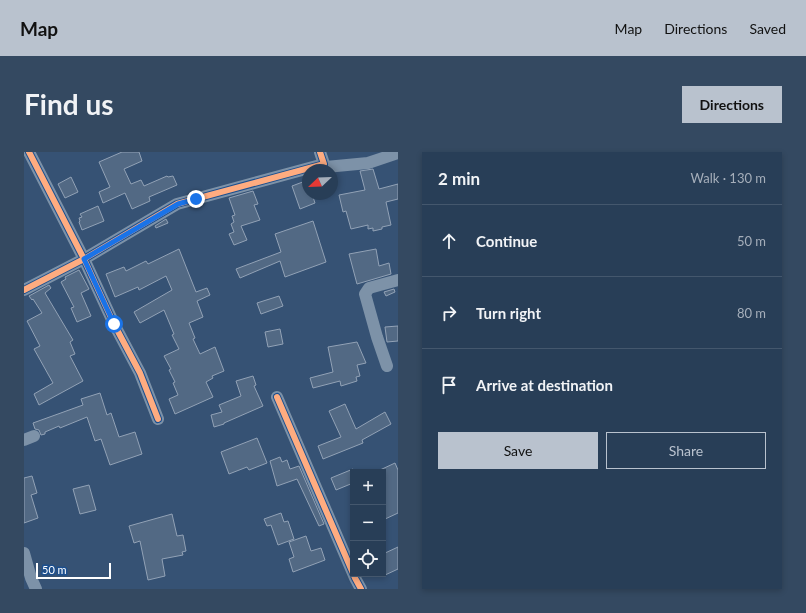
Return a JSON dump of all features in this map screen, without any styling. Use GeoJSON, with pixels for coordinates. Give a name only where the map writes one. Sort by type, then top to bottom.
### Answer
{"type":"FeatureCollection","features":[{"type":"Feature","properties":{"kind":"street"},"geometry":{"type":"LineString","coordinates":[[29,152],[84,259],[114,324],[140,373],[158,419]]}},
{"type":"Feature","properties":{"kind":"street"},"geometry":{"type":"LineString","coordinates":[[24,290],[84,259],[178,204],[322,158],[326,167],[368,163],[398,153]]}},
{"type":"Feature","properties":{"kind":"street"},"geometry":{"type":"LineString","coordinates":[[387,366],[365,294],[370,288],[398,280]]}},
{"type":"Feature","properties":{"kind":"street"},"geometry":{"type":"LineString","coordinates":[[277,397],[360,589]]}},
{"type":"Feature","properties":{"kind":"street"},"geometry":{"type":"LineString","coordinates":[[24,553],[31,578],[36,589]]}},
{"type":"Feature","properties":{"kind":"building"},"geometry":{"type":"Polygon","coordinates":[[[122,152],[139,152],[142,161],[124,169],[131,184],[141,180],[144,186],[167,176],[173,176],[177,185],[149,197],[150,201],[132,209],[125,193],[103,203],[99,192],[110,187],[99,162],[122,152]]]}},
{"type":"Feature","properties":{"kind":"building"},"geometry":{"type":"Polygon","coordinates":[[[373,169],[379,189],[398,184],[398,199],[386,202],[391,225],[373,231],[373,228],[368,229],[368,225],[351,229],[346,211],[343,212],[339,195],[365,190],[360,171],[373,169]]]}},
{"type":"Feature","properties":{"kind":"building"},"geometry":{"type":"Polygon","coordinates":[[[71,177],[78,192],[65,198],[58,184],[71,177]]]}},
{"type":"Feature","properties":{"kind":"building"},"geometry":{"type":"Polygon","coordinates":[[[302,182],[302,200],[314,200],[315,203],[300,209],[292,186],[302,182]]]}},
{"type":"Feature","properties":{"kind":"building"},"geometry":{"type":"Polygon","coordinates":[[[253,191],[258,204],[254,205],[260,220],[241,226],[247,240],[234,245],[229,234],[234,232],[231,224],[234,222],[232,216],[235,215],[229,198],[253,191]]]}},
{"type":"Feature","properties":{"kind":"building"},"geometry":{"type":"Polygon","coordinates":[[[98,206],[104,221],[82,230],[79,222],[79,218],[82,217],[80,214],[98,206]]]}},
{"type":"Feature","properties":{"kind":"building"},"geometry":{"type":"Polygon","coordinates":[[[166,219],[168,223],[156,228],[155,226],[166,219]]]}},
{"type":"Feature","properties":{"kind":"building"},"geometry":{"type":"Polygon","coordinates":[[[313,221],[326,262],[285,277],[280,261],[240,278],[236,269],[281,252],[275,234],[313,221]]]}},
{"type":"Feature","properties":{"kind":"building"},"geometry":{"type":"Polygon","coordinates":[[[179,249],[196,292],[207,288],[210,295],[197,301],[203,317],[189,323],[195,338],[193,339],[200,354],[215,347],[224,371],[212,376],[213,378],[206,382],[213,397],[175,414],[169,399],[178,395],[173,383],[175,382],[169,370],[171,369],[164,356],[179,349],[172,335],[174,334],[164,310],[140,323],[134,312],[172,290],[166,276],[139,290],[138,287],[115,297],[106,274],[124,267],[126,271],[146,261],[148,264],[179,249]]]}},
{"type":"Feature","properties":{"kind":"building"},"geometry":{"type":"Polygon","coordinates":[[[376,249],[379,266],[389,263],[391,274],[357,284],[349,254],[376,249]]]}},
{"type":"Feature","properties":{"kind":"building"},"geometry":{"type":"Polygon","coordinates":[[[79,270],[89,289],[81,293],[91,316],[77,322],[71,308],[74,307],[61,282],[66,279],[65,277],[79,270]]]}},
{"type":"Feature","properties":{"kind":"building"},"geometry":{"type":"Polygon","coordinates":[[[49,285],[51,288],[45,293],[73,340],[70,342],[75,354],[70,356],[83,381],[39,405],[34,394],[53,383],[34,349],[40,346],[27,321],[42,313],[33,299],[32,300],[29,296],[49,285]]]}},
{"type":"Feature","properties":{"kind":"building"},"geometry":{"type":"Polygon","coordinates":[[[394,289],[395,292],[386,296],[384,292],[394,289]]]}},
{"type":"Feature","properties":{"kind":"building"},"geometry":{"type":"Polygon","coordinates":[[[279,296],[283,306],[261,314],[257,303],[279,296]]]}},
{"type":"Feature","properties":{"kind":"building"},"geometry":{"type":"Polygon","coordinates":[[[398,326],[398,341],[387,342],[385,327],[398,326]]]}},
{"type":"Feature","properties":{"kind":"building"},"geometry":{"type":"Polygon","coordinates":[[[280,329],[283,344],[268,347],[265,332],[280,329]]]}},
{"type":"Feature","properties":{"kind":"building"},"geometry":{"type":"Polygon","coordinates":[[[357,342],[366,363],[357,365],[360,376],[356,377],[357,381],[341,386],[340,381],[313,388],[310,378],[333,372],[328,347],[357,342]]]}},
{"type":"Feature","properties":{"kind":"building"},"geometry":{"type":"Polygon","coordinates":[[[253,376],[256,385],[254,386],[263,406],[214,427],[211,415],[222,412],[219,405],[241,396],[236,381],[253,376]]]}},
{"type":"Feature","properties":{"kind":"building"},"geometry":{"type":"Polygon","coordinates":[[[100,393],[107,415],[111,413],[119,437],[135,432],[142,454],[110,465],[101,439],[95,441],[87,417],[60,428],[59,426],[41,435],[39,430],[35,429],[33,423],[83,405],[81,399],[100,393]]]}},
{"type":"Feature","properties":{"kind":"building"},"geometry":{"type":"Polygon","coordinates":[[[345,404],[356,429],[385,412],[391,424],[362,440],[363,443],[323,459],[318,446],[341,437],[329,411],[345,404]]]}},
{"type":"Feature","properties":{"kind":"building"},"geometry":{"type":"Polygon","coordinates":[[[257,438],[267,463],[249,470],[247,467],[229,474],[221,452],[257,438]]]}},
{"type":"Feature","properties":{"kind":"building"},"geometry":{"type":"Polygon","coordinates":[[[280,457],[282,462],[287,460],[290,469],[299,466],[324,524],[319,526],[297,479],[277,486],[270,461],[280,457]]]}},
{"type":"Feature","properties":{"kind":"building"},"geometry":{"type":"Polygon","coordinates":[[[395,463],[398,470],[398,513],[386,519],[386,469],[382,469],[395,463]]]}},
{"type":"Feature","properties":{"kind":"building"},"geometry":{"type":"Polygon","coordinates":[[[350,470],[350,484],[336,490],[331,478],[350,470]]]}},
{"type":"Feature","properties":{"kind":"building"},"geometry":{"type":"Polygon","coordinates":[[[32,476],[37,493],[31,495],[38,518],[24,523],[24,478],[32,476]]]}},
{"type":"Feature","properties":{"kind":"building"},"geometry":{"type":"Polygon","coordinates":[[[89,485],[96,510],[80,514],[73,489],[89,485]]]}},
{"type":"Feature","properties":{"kind":"building"},"geometry":{"type":"Polygon","coordinates":[[[281,513],[284,522],[288,521],[294,539],[278,545],[271,525],[267,526],[264,519],[281,513]]]}},
{"type":"Feature","properties":{"kind":"building"},"geometry":{"type":"Polygon","coordinates":[[[172,514],[177,536],[183,535],[186,551],[182,552],[183,555],[162,559],[165,576],[148,580],[140,541],[134,543],[129,526],[172,514]]]}},
{"type":"Feature","properties":{"kind":"building"},"geometry":{"type":"Polygon","coordinates":[[[306,536],[311,551],[321,548],[325,560],[293,572],[289,559],[294,557],[289,542],[306,536]]]}},
{"type":"Feature","properties":{"kind":"building"},"geometry":{"type":"Polygon","coordinates":[[[398,547],[398,569],[386,575],[386,553],[398,547]]]}},
{"type":"Feature","properties":{"kind":"cycle path"},"geometry":{"type":"LineString","coordinates":[[29,152],[84,259],[114,324],[140,373],[158,419]]}},
{"type":"Feature","properties":{"kind":"cycle path"},"geometry":{"type":"LineString","coordinates":[[24,290],[84,259],[177,204],[324,164],[320,152]]}},
{"type":"Feature","properties":{"kind":"cycle path"},"geometry":{"type":"LineString","coordinates":[[277,397],[361,589]]}},
{"type":"Feature","properties":{"kind":"route"},"geometry":{"type":"LineString","coordinates":[[114,324],[84,259],[178,204],[196,199]]}}]}
